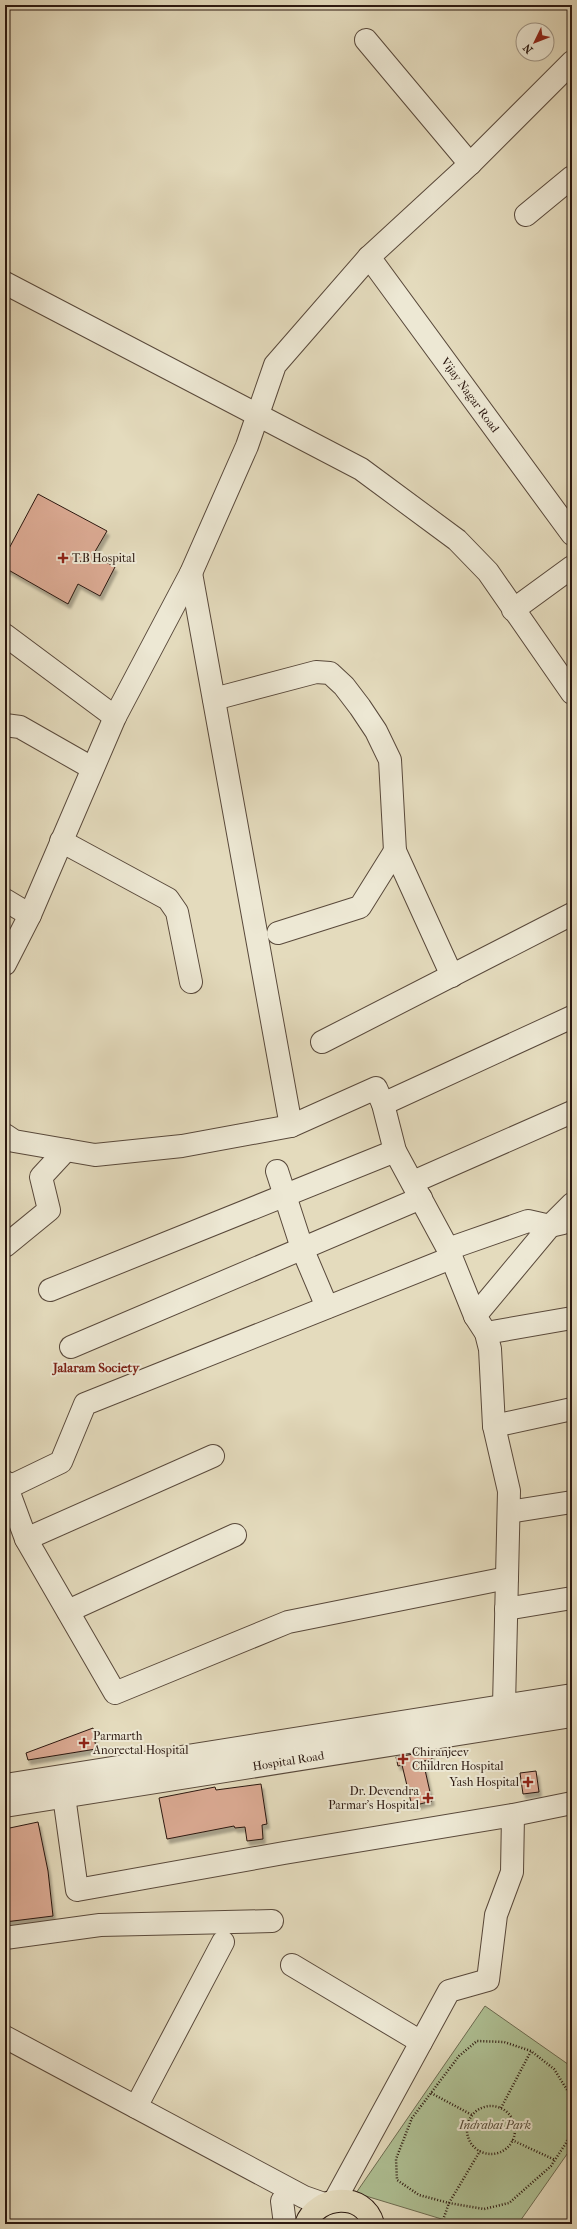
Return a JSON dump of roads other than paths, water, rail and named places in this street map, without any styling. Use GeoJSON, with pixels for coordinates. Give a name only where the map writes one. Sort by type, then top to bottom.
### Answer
{"type":"FeatureCollection","features":[{"type":"Feature","properties":{"kind":"main road"},"geometry":{"type":"LineString","coordinates":[[318,2212],[346,2200],[357,2204],[366,2212],[374,2223]]}},
{"type":"Feature","properties":{"kind":"street"},"geometry":{"type":"LineString","coordinates":[[366,40],[470,164]]}},
{"type":"Feature","properties":{"kind":"street"},"geometry":{"type":"LineString","coordinates":[[5,964],[30,914],[92,768],[116,717],[191,573],[259,415],[275,365],[369,257],[470,164],[572,62]]}},
{"type":"Feature","properties":{"kind":"street"},"geometry":{"type":"LineString","coordinates":[[526,215],[572,177]]}},
{"type":"Feature","properties":{"kind":"street","name":"Vijay Nagar Road"},"geometry":{"type":"LineString","coordinates":[[369,257],[572,534]]}},
{"type":"Feature","properties":{"kind":"street"},"geometry":{"type":"LineString","coordinates":[[5,283],[361,469],[457,540],[488,572],[572,693]]}},
{"type":"Feature","properties":{"kind":"street"},"geometry":{"type":"LineString","coordinates":[[513,610],[572,567]]}},
{"type":"Feature","properties":{"kind":"street"},"geometry":{"type":"LineString","coordinates":[[191,573],[292,1126]]}},
{"type":"Feature","properties":{"kind":"street"},"geometry":{"type":"LineString","coordinates":[[5,634],[116,717]]}},
{"type":"Feature","properties":{"kind":"street"},"geometry":{"type":"LineString","coordinates":[[214,699],[316,672],[330,673],[344,686],[376,731],[390,760],[395,852],[452,976]]}},
{"type":"Feature","properties":{"kind":"street"},"geometry":{"type":"LineString","coordinates":[[5,725],[20,727],[92,768]]}},
{"type":"Feature","properties":{"kind":"street"},"geometry":{"type":"LineString","coordinates":[[61,841],[168,899],[177,912],[191,982]]}},
{"type":"Feature","properties":{"kind":"street"},"geometry":{"type":"LineString","coordinates":[[278,933],[360,907],[395,852]]}},
{"type":"Feature","properties":{"kind":"street"},"geometry":{"type":"LineString","coordinates":[[5,900],[30,914]]}},
{"type":"Feature","properties":{"kind":"street"},"geometry":{"type":"LineString","coordinates":[[322,1042],[572,914]]}},
{"type":"Feature","properties":{"kind":"street"},"geometry":{"type":"LineString","coordinates":[[383,1104],[572,1017]]}},
{"type":"Feature","properties":{"kind":"street"},"geometry":{"type":"LineString","coordinates":[[5,1135],[14,1141],[95,1155],[174,1146],[292,1126],[376,1088],[383,1104],[395,1151],[449,1253],[490,1349],[494,1426],[509,1491],[504,1706]]}},
{"type":"Feature","properties":{"kind":"street"},"geometry":{"type":"LineString","coordinates":[[71,1347],[302,1248],[572,1112]]}},
{"type":"Feature","properties":{"kind":"street"},"geometry":{"type":"LineString","coordinates":[[5,1246],[48,1210],[41,1177],[66,1150]]}},
{"type":"Feature","properties":{"kind":"street"},"geometry":{"type":"LineString","coordinates":[[50,1290],[395,1151]]}},
{"type":"Feature","properties":{"kind":"street"},"geometry":{"type":"LineString","coordinates":[[277,1172],[302,1248],[327,1307]]}},
{"type":"Feature","properties":{"kind":"street"},"geometry":{"type":"LineString","coordinates":[[480,1325],[550,1226],[572,1204]]}},
{"type":"Feature","properties":{"kind":"street"},"geometry":{"type":"LineString","coordinates":[[507,1578],[288,1622],[116,1693],[26,1539],[6,1485],[60,1462],[85,1404],[327,1307],[449,1253],[528,1221],[550,1226],[572,1222]]}},
{"type":"Feature","properties":{"kind":"street"},"geometry":{"type":"LineString","coordinates":[[480,1325],[572,1318]]}},
{"type":"Feature","properties":{"kind":"street"},"geometry":{"type":"LineString","coordinates":[[494,1426],[572,1409]]}},
{"type":"Feature","properties":{"kind":"street"},"geometry":{"type":"LineString","coordinates":[[26,1539],[213,1456]]}},
{"type":"Feature","properties":{"kind":"street"},"geometry":{"type":"LineString","coordinates":[[509,1512],[572,1502]]}},
{"type":"Feature","properties":{"kind":"street"},"geometry":{"type":"LineString","coordinates":[[68,1611],[235,1535]]}},
{"type":"Feature","properties":{"kind":"street"},"geometry":{"type":"LineString","coordinates":[[506,1610],[572,1598]]}},
{"type":"Feature","properties":{"kind":"street","name":"Hospital Road"},"geometry":{"type":"LineString","coordinates":[[5,1785],[572,1695]]}},
{"type":"Feature","properties":{"kind":"street","name":"Hospital Road"},"geometry":{"type":"LineString","coordinates":[[5,1806],[572,1716]]}},
{"type":"Feature","properties":{"kind":"street"},"geometry":{"type":"LineString","coordinates":[[64,1796],[78,1890],[277,1854],[572,1804]]}},
{"type":"Feature","properties":{"kind":"street"},"geometry":{"type":"LineString","coordinates":[[318,2212],[421,2042],[449,1991],[488,1980],[496,1915],[512,1872],[513,1815]]}},
{"type":"Feature","properties":{"kind":"street"},"geometry":{"type":"LineString","coordinates":[[5,1938],[100,1925],[272,1921]]}},
{"type":"Feature","properties":{"kind":"street"},"geometry":{"type":"LineString","coordinates":[[136,2107],[223,1942]]}},
{"type":"Feature","properties":{"kind":"street"},"geometry":{"type":"LineString","coordinates":[[292,1965],[421,2042]]}},
{"type":"Feature","properties":{"kind":"street"},"geometry":{"type":"LineString","coordinates":[[5,2037],[304,2197],[318,2212]]}},
{"type":"Feature","properties":{"kind":"street"},"geometry":{"type":"LineString","coordinates":[[5,2052],[282,2201],[298,2209],[318,2212]]}},
{"type":"Feature","properties":{"kind":"street"},"geometry":{"type":"LineString","coordinates":[[282,2201],[285,2224]]}},
{"type":"Feature","properties":{"kind":"place","name":"T.B Hospital"},"geometry":{"type":"Point","coordinates":[63,558]}},
{"type":"Feature","properties":{"kind":"place","name":"Parmarth Anorectal Hospital"},"geometry":{"type":"Point","coordinates":[84,1743]}},
{"type":"Feature","properties":{"kind":"place","name":"Chiranjeev Children Hospital"},"geometry":{"type":"Point","coordinates":[403,1759]}},
{"type":"Feature","properties":{"kind":"place","name":"Yash Hospital"},"geometry":{"type":"Point","coordinates":[528,1782]}},
{"type":"Feature","properties":{"kind":"place","name":"Dr. Devendra Parmar's Hospital"},"geometry":{"type":"Point","coordinates":[428,1798]}},
{"type":"Feature","properties":{"kind":"district","name":"Jalaram Society"},"geometry":{"type":"Point","coordinates":[96,1367]}},
{"type":"Feature","properties":{"kind":"park label","name":"Indrabai Park"},"geometry":{"type":"Point","coordinates":[495,2125]}}]}
